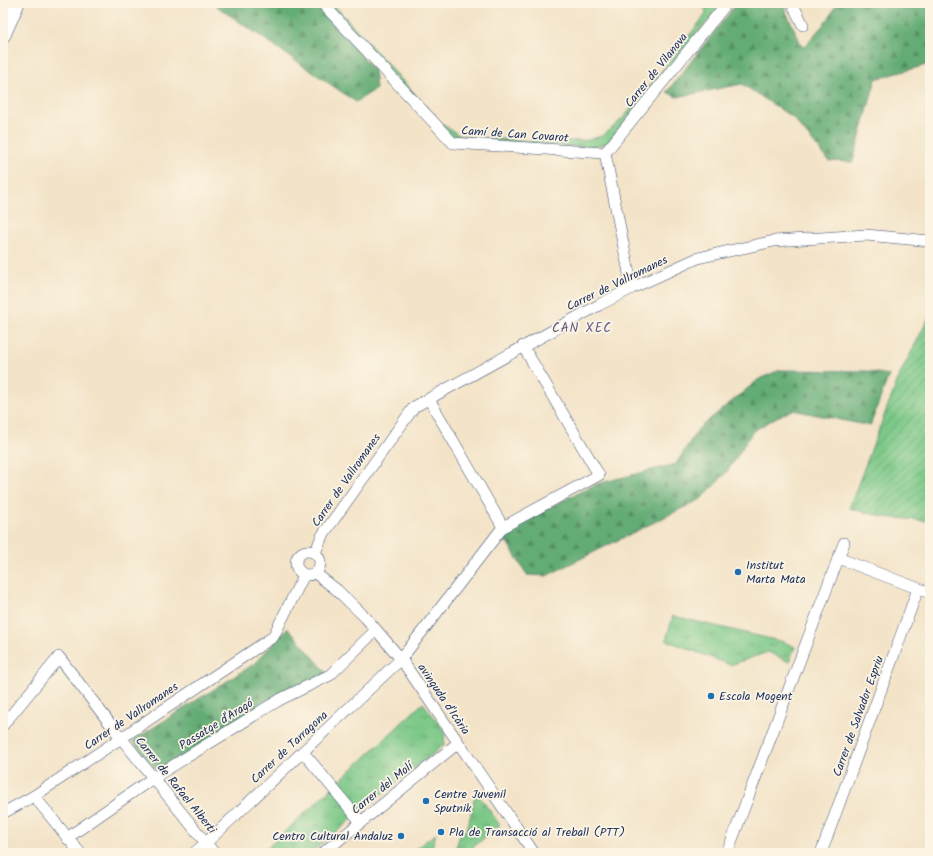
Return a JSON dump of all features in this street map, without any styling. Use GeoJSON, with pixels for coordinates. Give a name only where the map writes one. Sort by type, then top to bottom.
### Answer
{"type":"FeatureCollection","features":[{"type":"Feature","properties":{"kind":"street"},"geometry":{"type":"LineString","coordinates":[[3,35],[17,3]]}},
{"type":"Feature","properties":{"kind":"street","name":"Camí de Can Covarot"},"geometry":{"type":"LineString","coordinates":[[322,3],[453,143],[605,153]]}},
{"type":"Feature","properties":{"kind":"street","name":"Carrer de Vilanova"},"geometry":{"type":"LineString","coordinates":[[605,153],[727,3]]}},
{"type":"Feature","properties":{"kind":"street"},"geometry":{"type":"LineString","coordinates":[[792,3],[804,25]]}},
{"type":"Feature","properties":{"kind":"street"},"geometry":{"type":"LineString","coordinates":[[605,153],[632,288]]}},
{"type":"Feature","properties":{"kind":"street","name":"Carrer de Vallromanes"},"geometry":{"type":"LineString","coordinates":[[315,553],[322,536],[414,407],[598,305],[698,258],[774,241],[866,235],[930,241]]}},
{"type":"Feature","properties":{"kind":"street"},"geometry":{"type":"LineString","coordinates":[[429,399],[483,490],[503,527],[599,475],[523,346]]}},
{"type":"Feature","properties":{"kind":"street","name":"Carrer de Tarragona"},"geometry":{"type":"LineString","coordinates":[[194,853],[401,659],[503,527]]}},
{"type":"Feature","properties":{"kind":"street"},"geometry":{"type":"LineString","coordinates":[[727,853],[844,543]]}},
{"type":"Feature","properties":{"kind":"street"},"geometry":{"type":"LineString","coordinates":[[307,551],[315,553],[320,559],[320,567],[315,573],[312,575],[304,574],[298,569],[296,566],[300,554],[307,551]]}},
{"type":"Feature","properties":{"kind":"street"},"geometry":{"type":"LineString","coordinates":[[838,558],[930,593]]}},
{"type":"Feature","properties":{"kind":"street","name":"avinguda d'Icària"},"geometry":{"type":"LineString","coordinates":[[315,573],[337,590],[366,618],[401,659],[534,853]]}},
{"type":"Feature","properties":{"kind":"street","name":"Carrer de Vallromanes"},"geometry":{"type":"LineString","coordinates":[[3,813],[34,796],[273,637],[304,574]]}},
{"type":"Feature","properties":{"kind":"street","name":"Carrer de Salvador Espriu"},"geometry":{"type":"LineString","coordinates":[[821,853],[918,589]]}},
{"type":"Feature","properties":{"kind":"street","name":"Passatge d'Aragó"},"geometry":{"type":"LineString","coordinates":[[67,838],[153,778],[281,699],[330,675],[376,630]]}},
{"type":"Feature","properties":{"kind":"street","name":"Carrer de Rafael Alberti"},"geometry":{"type":"LineString","coordinates":[[3,725],[59,657],[121,738],[214,853]]}},
{"type":"Feature","properties":{"kind":"street","name":"Carrer del Molí"},"geometry":{"type":"LineString","coordinates":[[323,853],[458,743]]}},
{"type":"Feature","properties":{"kind":"street"},"geometry":{"type":"LineString","coordinates":[[303,752],[361,822]]}},
{"type":"Feature","properties":{"kind":"street"},"geometry":{"type":"LineString","coordinates":[[34,796],[80,853]]}},
{"type":"Feature","properties":{"kind":"green space"},"geometry":{"type":"Polygon","coordinates":[[[212,3],[317,3],[374,70],[376,89],[356,102],[212,3]]]}},
{"type":"Feature","properties":{"kind":"green space"},"geometry":{"type":"Polygon","coordinates":[[[325,3],[332,3],[441,123],[460,136],[557,142],[588,140],[602,136],[611,129],[623,118],[650,86],[706,14],[705,7],[702,3],[714,3],[717,10],[607,143],[591,148],[459,139],[445,131],[325,3]]]}},
{"type":"Feature","properties":{"kind":"green space"},"geometry":{"type":"Polygon","coordinates":[[[737,3],[782,3],[803,48],[829,18],[837,3],[930,3],[930,64],[876,79],[853,162],[829,161],[792,117],[742,84],[677,97],[667,92],[737,3]]]}},
{"type":"Feature","properties":{"kind":"green space"},"geometry":{"type":"Polygon","coordinates":[[[930,315],[930,521],[884,517],[849,508],[900,374],[930,315]]]}},
{"type":"Feature","properties":{"kind":"green space"},"geometry":{"type":"Polygon","coordinates":[[[780,370],[867,371],[889,375],[870,426],[793,410],[777,417],[753,431],[727,472],[701,499],[546,576],[527,575],[505,539],[505,529],[596,484],[676,464],[698,429],[759,379],[780,370]]]}},
{"type":"Feature","properties":{"kind":"green space"},"geometry":{"type":"Polygon","coordinates":[[[673,616],[784,642],[795,647],[789,662],[768,652],[730,665],[666,640],[673,616]]]}},
{"type":"Feature","properties":{"kind":"green space"},"geometry":{"type":"Polygon","coordinates":[[[288,628],[327,673],[158,772],[132,741],[254,664],[288,628]]]}},
{"type":"Feature","properties":{"kind":"green space"},"geometry":{"type":"Polygon","coordinates":[[[423,703],[445,731],[444,745],[310,853],[262,853],[423,703]]]}},
{"type":"Feature","properties":{"kind":"green space"},"geometry":{"type":"Polygon","coordinates":[[[476,792],[500,825],[466,853],[454,853],[461,832],[467,830],[476,792]]]}},
{"type":"Feature","properties":{"kind":"green space"},"geometry":{"type":"Polygon","coordinates":[[[436,834],[431,850],[441,853],[409,853],[436,834]]]}},
{"type":"Feature","properties":{"kind":"place","name":"Institut Marta Mata"},"geometry":{"type":"Point","coordinates":[738,572]}},
{"type":"Feature","properties":{"kind":"place","name":"Escola Mogent"},"geometry":{"type":"Point","coordinates":[711,696]}},
{"type":"Feature","properties":{"kind":"place","name":"Centre Juvenil Sputnik"},"geometry":{"type":"Point","coordinates":[426,801]}},
{"type":"Feature","properties":{"kind":"place","name":"Pla de Transacció al Treball (PTT)"},"geometry":{"type":"Point","coordinates":[441,832]}},
{"type":"Feature","properties":{"kind":"place","name":"Centro Cultural Andaluz"},"geometry":{"type":"Point","coordinates":[401,836]}},
{"type":"Feature","properties":{"kind":"district","name":"CAN XEC"},"geometry":{"type":"Point","coordinates":[582,327]}}]}
